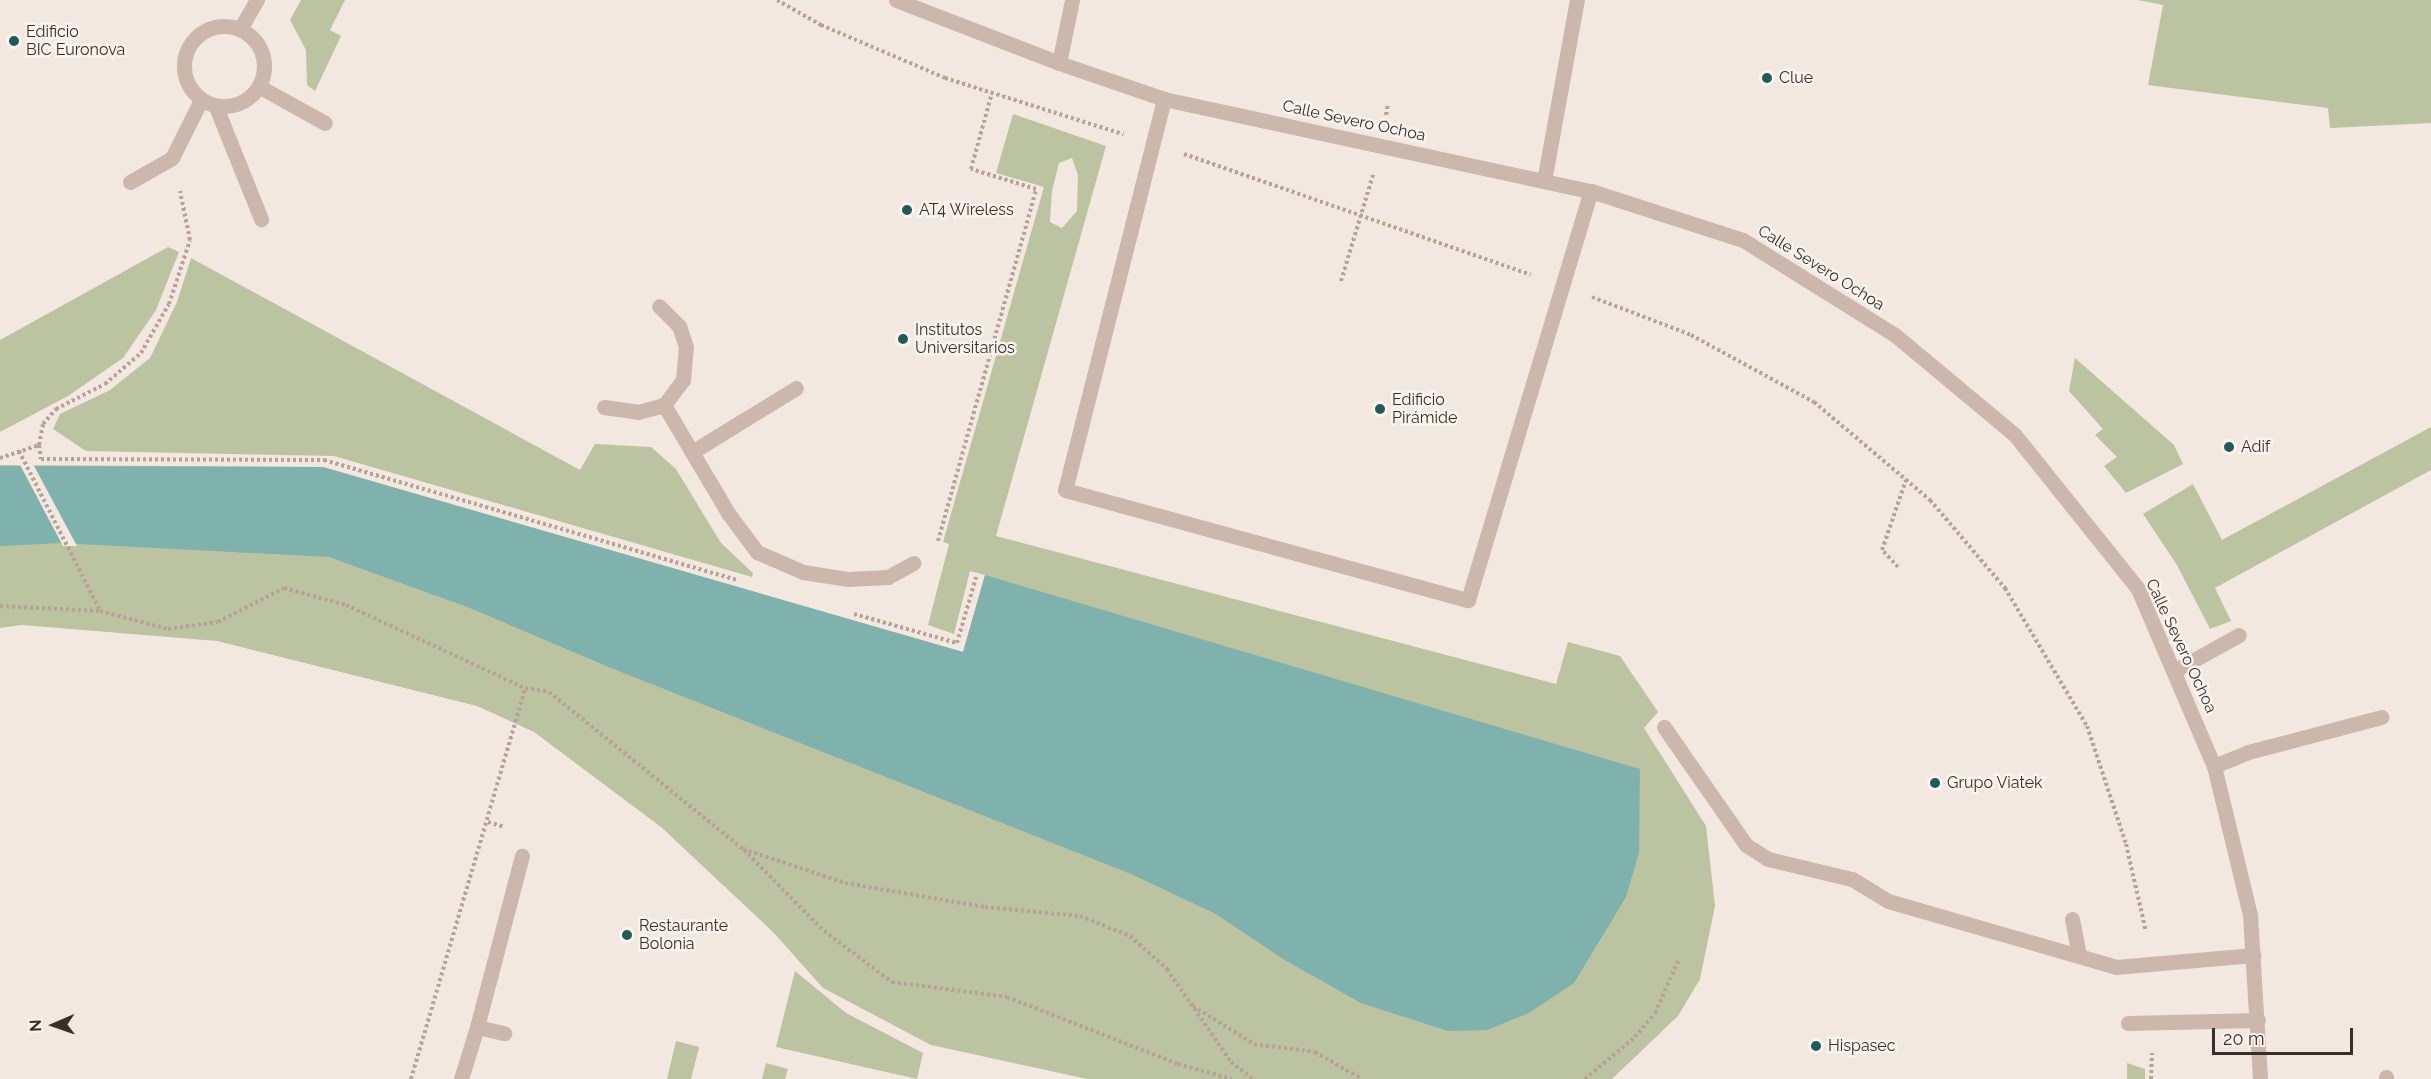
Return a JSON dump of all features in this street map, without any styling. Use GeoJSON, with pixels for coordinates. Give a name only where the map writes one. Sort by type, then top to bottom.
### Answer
{"type":"FeatureCollection","features":[{"type":"Feature","properties":{"kind":"street"},"geometry":{"type":"LineString","coordinates":[[240,29],[257,0]]}},
{"type":"Feature","properties":{"kind":"street","name":"Calle Severo Ochoa"},"geometry":{"type":"LineString","coordinates":[[896,0],[1059,63],[1164,99],[1591,191],[1743,240],[1904,343],[2014,434],[2138,590],[2214,766],[2250,915],[2260,1079]]}},
{"type":"Feature","properties":{"kind":"street"},"geometry":{"type":"LineString","coordinates":[[1059,63],[1072,0]]}},
{"type":"Feature","properties":{"kind":"street"},"geometry":{"type":"LineString","coordinates":[[1544,181],[1577,0]]}},
{"type":"Feature","properties":{"kind":"street"},"geometry":{"type":"LineString","coordinates":[[213,27],[240,29],[254,38],[263,53],[265,70],[260,87],[248,100],[233,107],[216,107],[201,100],[190,88],[184,73],[190,44],[213,27]]}},
{"type":"Feature","properties":{"kind":"street"},"geometry":{"type":"LineString","coordinates":[[260,87],[325,123]]}},
{"type":"Feature","properties":{"kind":"street"},"geometry":{"type":"LineString","coordinates":[[1164,99],[1065,490],[1468,600],[1591,191]]}},
{"type":"Feature","properties":{"kind":"street"},"geometry":{"type":"LineString","coordinates":[[130,182],[172,158],[201,100]]}},
{"type":"Feature","properties":{"kind":"street"},"geometry":{"type":"LineString","coordinates":[[216,107],[261,219]]}},
{"type":"Feature","properties":{"kind":"street"},"geometry":{"type":"LineString","coordinates":[[604,407],[638,412],[664,405],[683,380],[686,347],[678,326],[659,306]]}},
{"type":"Feature","properties":{"kind":"street"},"geometry":{"type":"LineString","coordinates":[[692,452],[796,388]]}},
{"type":"Feature","properties":{"kind":"street"},"geometry":{"type":"LineString","coordinates":[[664,405],[728,513],[757,552],[802,572],[848,579],[888,577],[913,563]]}},
{"type":"Feature","properties":{"kind":"street"},"geometry":{"type":"LineString","coordinates":[[2174,671],[2239,635]]}},
{"type":"Feature","properties":{"kind":"street"},"geometry":{"type":"LineString","coordinates":[[2214,766],[2248,753],[2381,717]]}},
{"type":"Feature","properties":{"kind":"street"},"geometry":{"type":"LineString","coordinates":[[1664,727],[1746,845],[1768,859],[1852,879],[1888,901],[2116,967],[2253,955]]}},
{"type":"Feature","properties":{"kind":"street"},"geometry":{"type":"LineString","coordinates":[[461,1079],[522,856]]}},
{"type":"Feature","properties":{"kind":"street"},"geometry":{"type":"LineString","coordinates":[[2072,919],[2079,956]]}},
{"type":"Feature","properties":{"kind":"street"},"geometry":{"type":"LineString","coordinates":[[2128,1023],[2258,1020]]}},
{"type":"Feature","properties":{"kind":"street"},"geometry":{"type":"LineString","coordinates":[[477,1027],[504,1033]]}},
{"type":"Feature","properties":{"kind":"path"},"geometry":{"type":"LineString","coordinates":[[777,0],[831,29],[945,78],[1152,143],[1562,286],[1691,335],[1814,402],[1930,500],[2006,588],[2087,726],[2126,844],[2145,925],[2150,964]]}},
{"type":"Feature","properties":{"kind":"path"},"geometry":{"type":"LineString","coordinates":[[913,563],[936,549],[1036,189],[971,169],[992,93]]}},
{"type":"Feature","properties":{"kind":"path"},"geometry":{"type":"LineString","coordinates":[[1341,281],[1363,216],[1381,146],[1388,104]]}},
{"type":"Feature","properties":{"kind":"path"},"geometry":{"type":"LineString","coordinates":[[172,158],[190,240],[169,304],[141,353],[105,384],[56,409],[43,424],[39,445],[41,459],[324,460],[749,583]]}},
{"type":"Feature","properties":{"kind":"path"},"geometry":{"type":"LineString","coordinates":[[0,458],[39,445]]}},
{"type":"Feature","properties":{"kind":"path"},"geometry":{"type":"LineString","coordinates":[[18,451],[76,557],[100,611]]}},
{"type":"Feature","properties":{"kind":"path"},"geometry":{"type":"LineString","coordinates":[[1898,567],[1882,550],[1906,480]]}},
{"type":"Feature","properties":{"kind":"path"},"geometry":{"type":"LineString","coordinates":[[842,610],[957,643],[975,577]]}},
{"type":"Feature","properties":{"kind":"path"},"geometry":{"type":"LineString","coordinates":[[0,606],[100,611],[168,628],[218,622],[284,588],[346,605],[525,688],[549,692],[743,849],[824,931],[892,982],[1007,997],[1178,1064],[1232,1079]]}},
{"type":"Feature","properties":{"kind":"path"},"geometry":{"type":"LineString","coordinates":[[411,1079],[525,688]]}},
{"type":"Feature","properties":{"kind":"path"},"geometry":{"type":"LineString","coordinates":[[743,849],[845,883],[985,907],[1080,916],[1130,936],[1167,969],[1231,1062],[1254,1079]]}},
{"type":"Feature","properties":{"kind":"path"},"geometry":{"type":"LineString","coordinates":[[1585,1079],[1635,1037],[1655,1013],[1679,959]]}},
{"type":"Feature","properties":{"kind":"path"},"geometry":{"type":"LineString","coordinates":[[1190,1004],[1254,1044],[1315,1052],[1362,1079]]}},
{"type":"Feature","properties":{"kind":"path"},"geometry":{"type":"LineString","coordinates":[[2151,1079],[2153,1023]]}},
{"type":"Feature","properties":{"kind":"green space"},"geometry":{"type":"Polygon","coordinates":[[[301,0],[345,0],[330,30],[341,36],[315,91],[307,85],[306,50],[290,20],[301,0]]]}},
{"type":"Feature","properties":{"kind":"green space"},"geometry":{"type":"Polygon","coordinates":[[[2138,0],[2431,0],[2431,123],[2330,128],[2328,108],[2148,85],[2163,5],[2138,0]]]}},
{"type":"Feature","properties":{"kind":"green space"},"geometry":{"type":"Polygon","coordinates":[[[1013,114],[1106,146],[996,536],[1556,684],[1568,642],[1620,656],[1658,712],[1644,728],[1706,826],[1715,906],[1700,979],[1678,1016],[1612,1079],[1087,1079],[931,1045],[823,988],[774,933],[661,827],[534,732],[477,706],[217,641],[22,625],[0,628],[0,465],[323,467],[963,652],[985,575],[970,571],[954,634],[928,625],[949,544],[943,542],[1044,187],[996,173],[1013,114]],[[1072,158],[1059,163],[1052,191],[1050,222],[1062,228],[1077,211],[1078,175],[1072,158]]]}},
{"type":"Feature","properties":{"kind":"green space"},"geometry":{"type":"Polygon","coordinates":[[[168,247],[179,252],[156,310],[123,358],[68,396],[0,432],[0,340],[168,247]]]}},
{"type":"Feature","properties":{"kind":"green space"},"geometry":{"type":"Polygon","coordinates":[[[191,258],[580,470],[595,444],[651,447],[676,469],[721,543],[753,573],[752,577],[334,456],[86,451],[53,429],[60,414],[110,390],[150,358],[177,302],[191,258]]]}},
{"type":"Feature","properties":{"kind":"green space"},"geometry":{"type":"Polygon","coordinates":[[[2075,358],[2174,445],[2183,464],[2126,493],[2104,466],[2117,457],[2095,435],[2103,429],[2069,391],[2075,358]]]}},
{"type":"Feature","properties":{"kind":"green space"},"geometry":{"type":"Polygon","coordinates":[[[2431,427],[2431,470],[2215,588],[2231,621],[2210,629],[2177,565],[2143,514],[2193,484],[2222,540],[2431,427]]]}},
{"type":"Feature","properties":{"kind":"green space"},"geometry":{"type":"Polygon","coordinates":[[[795,971],[846,1013],[923,1053],[917,1079],[776,1047],[795,971]]]}},
{"type":"Feature","properties":{"kind":"green space"},"geometry":{"type":"Polygon","coordinates":[[[676,1041],[699,1047],[691,1079],[667,1079],[676,1041]]]}},
{"type":"Feature","properties":{"kind":"green space"},"geometry":{"type":"Polygon","coordinates":[[[766,1063],[788,1069],[785,1079],[762,1079],[766,1063]]]}},
{"type":"Feature","properties":{"kind":"green space"},"geometry":{"type":"Polygon","coordinates":[[[2127,1063],[2145,1069],[2145,1079],[2127,1079],[2127,1063]]]}},
{"type":"Feature","properties":{"kind":"water"},"geometry":{"type":"Polygon","coordinates":[[[0,466],[323,467],[963,652],[985,575],[1640,769],[1639,853],[1626,897],[1574,983],[1529,1013],[1487,1030],[1448,1031],[1361,1003],[1283,959],[1216,914],[1131,874],[611,668],[470,608],[329,557],[61,543],[0,546],[0,466]]]}},
{"type":"Feature","properties":{"kind":"pier"},"geometry":{"type":"Polygon","coordinates":[[[19,463],[33,464],[77,546],[63,546],[19,463]]]}},
{"type":"Feature","properties":{"kind":"place","name":"Edificio BIC Euronova"},"geometry":{"type":"Point","coordinates":[14,41]}},
{"type":"Feature","properties":{"kind":"place","name":"Clue"},"geometry":{"type":"Point","coordinates":[1767,78]}},
{"type":"Feature","properties":{"kind":"place","name":"AT4 Wireless"},"geometry":{"type":"Point","coordinates":[907,210]}},
{"type":"Feature","properties":{"kind":"place","name":"Institutos Universitarios"},"geometry":{"type":"Point","coordinates":[903,339]}},
{"type":"Feature","properties":{"kind":"place","name":"Edificio Pirámide"},"geometry":{"type":"Point","coordinates":[1380,409]}},
{"type":"Feature","properties":{"kind":"place","name":"Adif"},"geometry":{"type":"Point","coordinates":[2229,447]}},
{"type":"Feature","properties":{"kind":"place","name":"Grupo Viatek"},"geometry":{"type":"Point","coordinates":[1935,783]}},
{"type":"Feature","properties":{"kind":"place","name":"Restaurante Bolonia"},"geometry":{"type":"Point","coordinates":[627,935]}},
{"type":"Feature","properties":{"kind":"place","name":"Hispasec"},"geometry":{"type":"Point","coordinates":[1816,1046]}}]}
